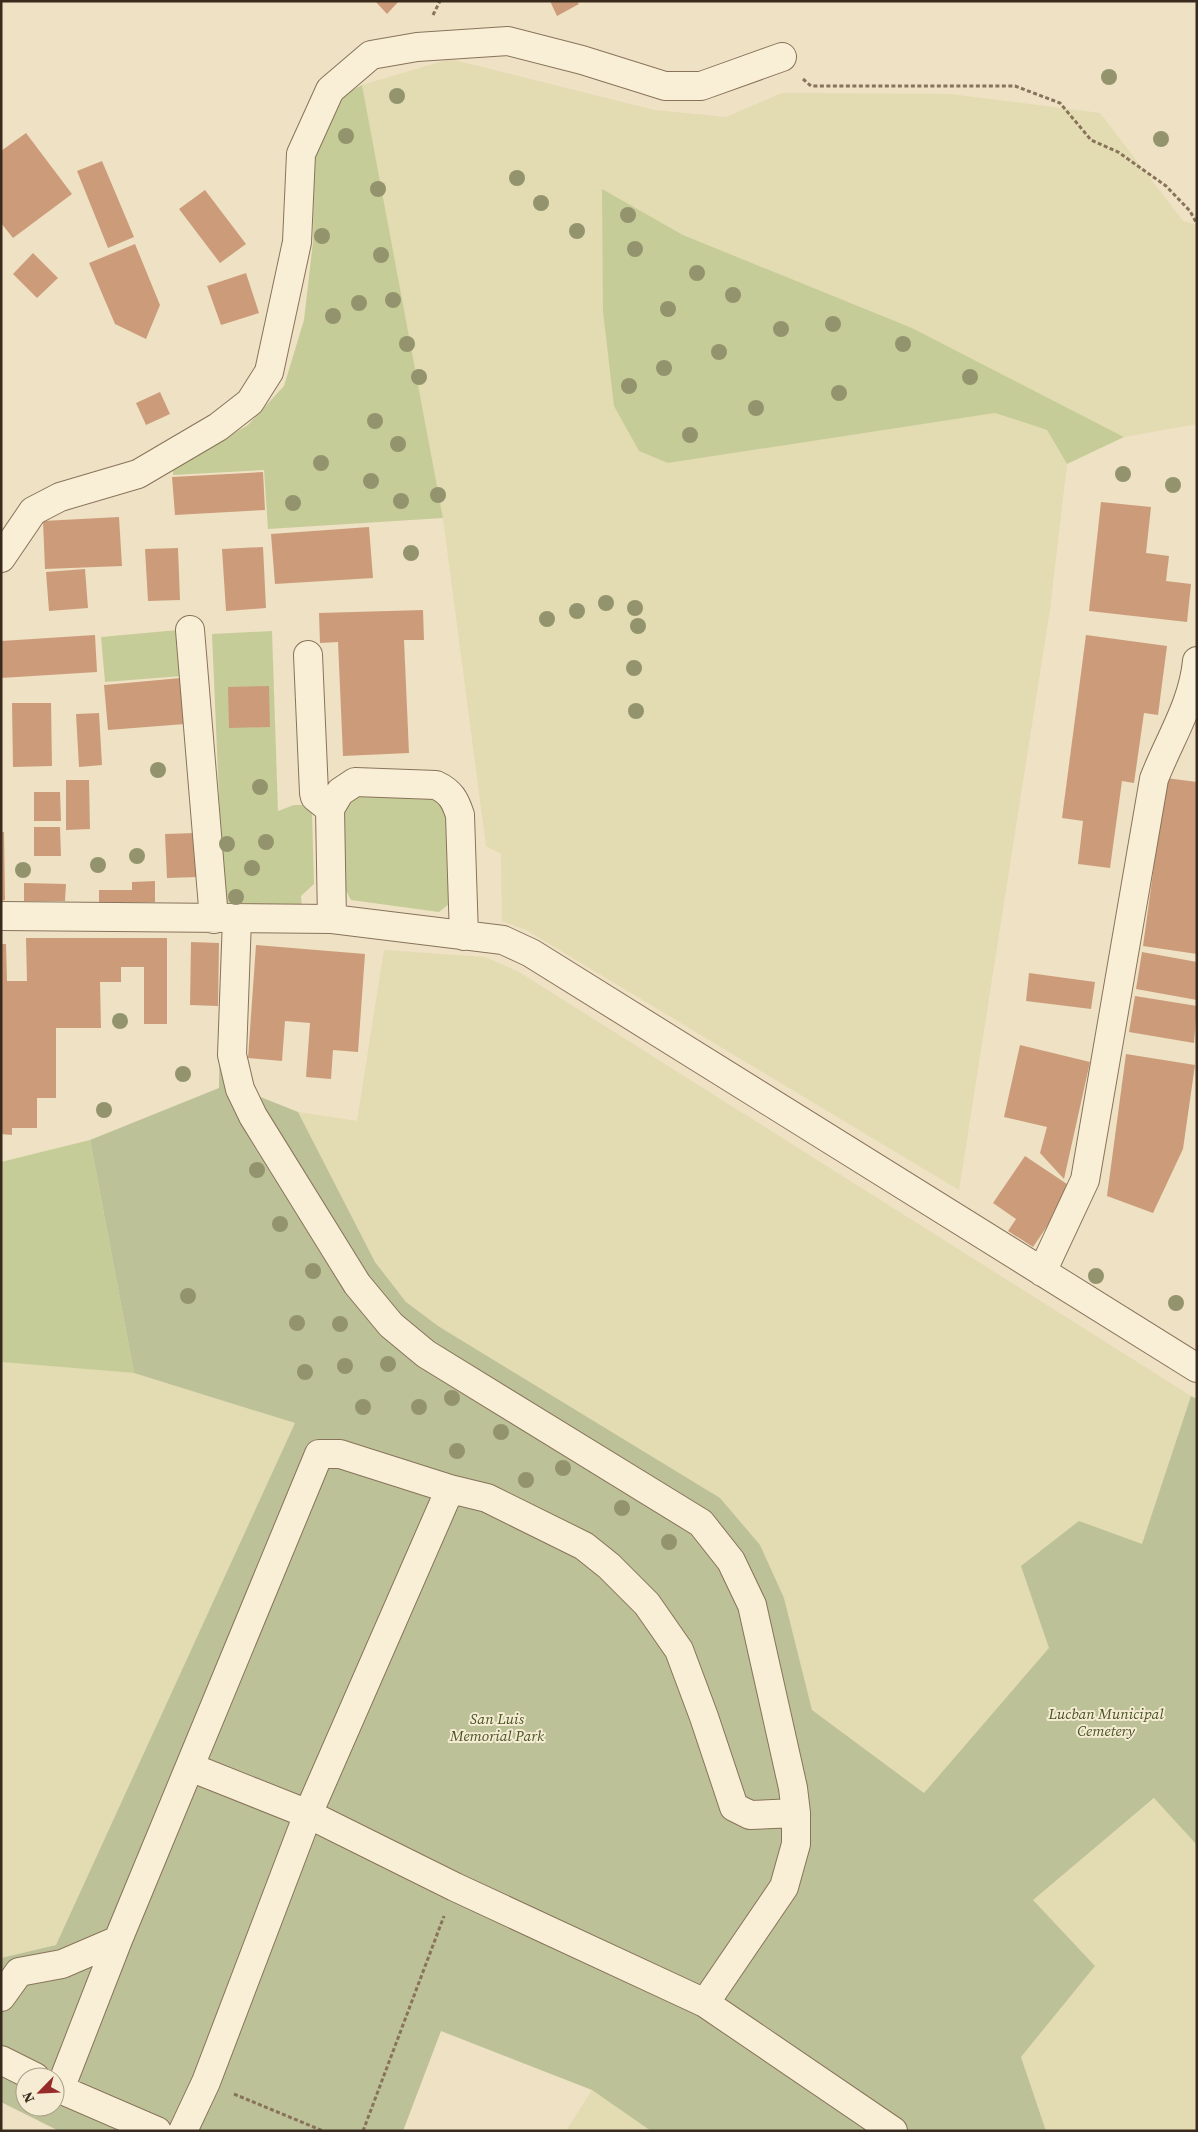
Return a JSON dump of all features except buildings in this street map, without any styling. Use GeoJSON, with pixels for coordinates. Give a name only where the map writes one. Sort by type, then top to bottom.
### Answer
{"type":"FeatureCollection","features":[{"type":"Feature","properties":{"kind":"street"},"geometry":{"type":"LineString","coordinates":[[1,558],[33,511],[60,498],[138,474],[218,427],[250,402],[269,372],[297,242],[301,154],[330,90],[371,54],[417,47],[508,41],[665,86],[701,86],[782,57]]}},
{"type":"Feature","properties":{"kind":"street"},"geometry":{"type":"LineString","coordinates":[[190,630],[225,919],[232,1055],[240,1089],[253,1116],[352,1275],[391,1325],[426,1354],[701,1523],[731,1561],[752,1605],[793,1788],[796,1813],[796,1844],[784,1887],[705,2003]]}},
{"type":"Feature","properties":{"kind":"street"},"geometry":{"type":"LineString","coordinates":[[308,655],[314,792],[315,797],[330,809]]}},
{"type":"Feature","properties":{"kind":"street"},"geometry":{"type":"LineString","coordinates":[[1042,1272],[1085,1180],[1154,779],[1164,753],[1188,704],[1195,682],[1197,662]]}},
{"type":"Feature","properties":{"kind":"street"},"geometry":{"type":"LineString","coordinates":[[332,920],[330,809],[340,792],[355,782],[436,785],[448,790],[456,802],[460,815],[464,936]]}},
{"type":"Feature","properties":{"kind":"street"},"geometry":{"type":"LineString","coordinates":[[1,916],[332,920],[503,940],[530,953],[1197,1368]]}},
{"type":"Feature","properties":{"kind":"street"},"geometry":{"type":"LineString","coordinates":[[65,2071],[319,1454],[340,1454],[450,1489],[487,1498],[547,1526],[584,1546],[609,1566],[647,1604],[679,1650],[734,1807],[750,1815],[796,1813]]}},
{"type":"Feature","properties":{"kind":"street"},"geometry":{"type":"LineString","coordinates":[[183,2131],[206,2082],[308,1814],[450,1489]]}},
{"type":"Feature","properties":{"kind":"street"},"geometry":{"type":"LineString","coordinates":[[190,1767],[308,1814],[456,1887],[705,2003],[894,2131]]}},
{"type":"Feature","properties":{"kind":"street"},"geometry":{"type":"LineString","coordinates":[[1,1997],[19,1972],[62,1964],[118,1940]]}},
{"type":"Feature","properties":{"kind":"street"},"geometry":{"type":"LineString","coordinates":[[1,2060],[15,2067]]}},
{"type":"Feature","properties":{"kind":"street"},"geometry":{"type":"LineString","coordinates":[[65,2091],[157,2131]]}},
{"type":"Feature","properties":{"kind":"path"},"geometry":{"type":"LineString","coordinates":[[782,57],[791,70],[811,86],[1015,86],[1060,103],[1091,140],[1118,152],[1166,186],[1190,211],[1197,224]]}},
{"type":"Feature","properties":{"kind":"path"},"geometry":{"type":"LineString","coordinates":[[363,2131],[456,1887]]}},
{"type":"Feature","properties":{"kind":"path"},"geometry":{"type":"LineString","coordinates":[[206,2082],[323,2131]]}},
{"type":"Feature","properties":{"kind":"shaded area"},"geometry":{"type":"Polygon","coordinates":[[[450,59],[654,110],[726,117],[782,93],[950,94],[1100,113],[1183,221],[1197,225],[1197,424],[1124,437],[912,328],[683,235],[602,190],[668,463],[995,413],[1047,430],[1067,464],[1050,609],[959,1190],[526,930],[502,921],[501,854],[486,846],[443,518],[362,85],[450,59]]]}},
{"type":"Feature","properties":{"kind":"shaded area"},"geometry":{"type":"Polygon","coordinates":[[[384,950],[485,957],[519,972],[1191,1396],[1142,1545],[1079,1521],[1050,1648],[924,1793],[812,1710],[784,1598],[406,1302],[375,1262],[298,1112],[357,1121],[384,950]]]}},
{"type":"Feature","properties":{"kind":"shaded area"},"geometry":{"type":"Polygon","coordinates":[[[1,1362],[134,1373],[295,1423],[56,1945],[1,1958],[1,1362]]]}},
{"type":"Feature","properties":{"kind":"shaded area"},"geometry":{"type":"Polygon","coordinates":[[[1155,1798],[1197,1845],[1197,2131],[1046,2131],[1021,2057],[1095,1966],[1032,1900],[1155,1798]]]}},
{"type":"Feature","properties":{"kind":"shaded area"},"geometry":{"type":"Polygon","coordinates":[[[592,2090],[651,2131],[566,2131],[592,2090]]]}},
{"type":"Feature","properties":{"kind":"green space"},"geometry":{"type":"Polygon","coordinates":[[[362,85],[443,518],[268,529],[264,470],[173,475],[173,462],[211,447],[248,425],[284,386],[304,320],[313,242],[314,153],[343,95],[362,85]]]}},
{"type":"Feature","properties":{"kind":"green space"},"geometry":{"type":"Polygon","coordinates":[[[602,189],[683,235],[912,328],[1124,437],[1067,464],[1047,430],[995,413],[668,463],[639,451],[614,406],[603,311],[602,189]]]}},
{"type":"Feature","properties":{"kind":"green space"},"geometry":{"type":"Polygon","coordinates":[[[178,630],[182,676],[105,682],[101,637],[178,630]]]}},
{"type":"Feature","properties":{"kind":"green space"},"geometry":{"type":"Polygon","coordinates":[[[272,631],[278,811],[294,805],[304,805],[312,813],[314,884],[301,896],[302,910],[224,913],[212,634],[272,631]]]}},
{"type":"Feature","properties":{"kind":"green space"},"geometry":{"type":"Polygon","coordinates":[[[360,792],[436,798],[446,814],[449,904],[439,912],[351,900],[343,885],[344,802],[360,792]]]}},
{"type":"Feature","properties":{"kind":"green space","name":"San Luis Memorial Park"},"geometry":{"type":"Polygon","coordinates":[[[221,942],[246,943],[243,1051],[258,1096],[298,1112],[375,1262],[406,1302],[438,1326],[720,1498],[760,1545],[784,1598],[812,1710],[924,1793],[1049,1648],[1021,1566],[1079,1521],[1142,1544],[1191,1396],[1197,1399],[1197,1845],[1154,1798],[1033,1900],[1095,1966],[1021,2057],[1046,2131],[651,2131],[592,2090],[441,2031],[403,2131],[59,2131],[31,2117],[65,2117],[65,2067],[15,2067],[15,2109],[1,2102],[1,1958],[56,1945],[295,1423],[134,1373],[90,1140],[219,1088],[221,942]]]}},
{"type":"Feature","properties":{"kind":"green space"},"geometry":{"type":"Polygon","coordinates":[[[90,1140],[134,1373],[1,1362],[1,1162],[90,1140]]]}},
{"type":"Feature","properties":{"kind":"park label","name":"Lucban Municipal Cemetery"},"geometry":{"type":"Point","coordinates":[1106,1722]}}]}
